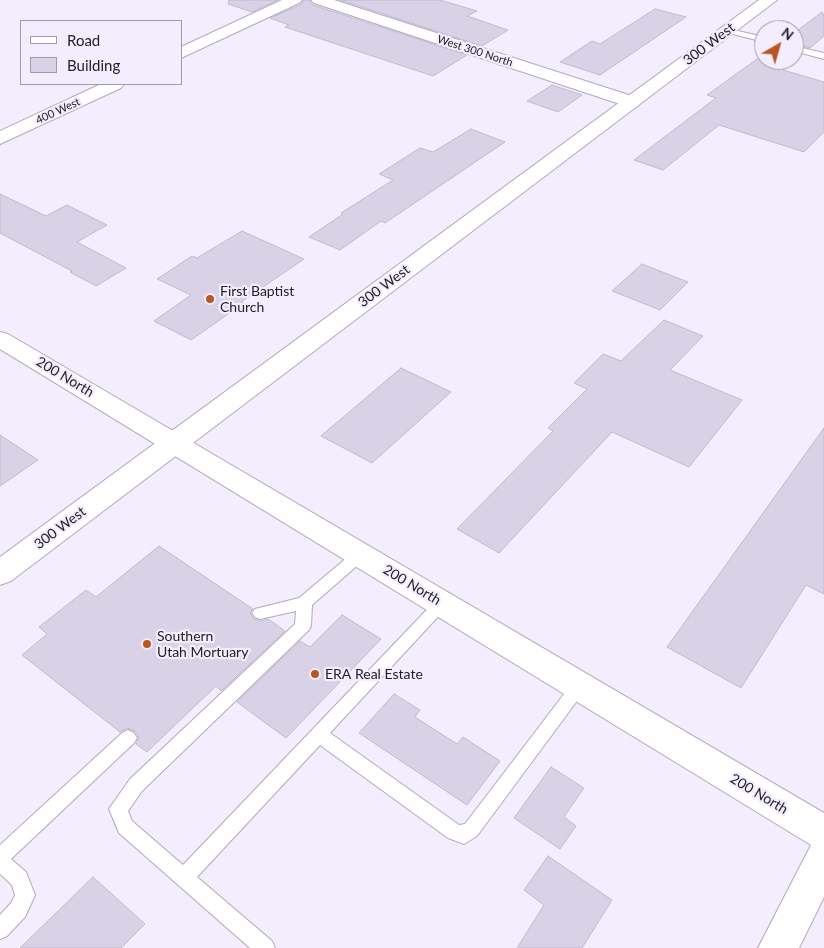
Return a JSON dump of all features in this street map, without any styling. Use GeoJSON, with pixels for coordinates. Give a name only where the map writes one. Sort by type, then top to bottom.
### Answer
{"type":"FeatureCollection","features":[{"type":"Feature","properties":{"kind":"street"},"geometry":{"type":"LineString","coordinates":[[182,53],[294,0]]}},
{"type":"Feature","properties":{"kind":"street","name":"West 300 North"},"geometry":{"type":"LineString","coordinates":[[319,0],[632,102]]}},
{"type":"Feature","properties":{"kind":"street","name":"300 West"},"geometry":{"type":"LineString","coordinates":[[0,573],[769,0]]}},
{"type":"Feature","properties":{"kind":"street","name":"400 West"},"geometry":{"type":"LineString","coordinates":[[0,138],[113,85]]}},
{"type":"Feature","properties":{"kind":"street","name":"200 North"},"geometry":{"type":"LineString","coordinates":[[0,339],[175,442],[824,833]]}},
{"type":"Feature","properties":{"kind":"street"},"geometry":{"type":"LineString","coordinates":[[778,948],[824,858]]}},
{"type":"Feature","properties":{"kind":"lane"},"geometry":{"type":"LineString","coordinates":[[728,30],[754,37]]}},
{"type":"Feature","properties":{"kind":"lane"},"geometry":{"type":"LineString","coordinates":[[804,51],[824,56]]}},
{"type":"Feature","properties":{"kind":"lane"},"geometry":{"type":"LineString","coordinates":[[260,613],[304,603],[361,554]]}},
{"type":"Feature","properties":{"kind":"lane"},"geometry":{"type":"LineString","coordinates":[[265,948],[124,827],[118,810],[136,785],[303,626],[304,603]]}},
{"type":"Feature","properties":{"kind":"lane"},"geometry":{"type":"LineString","coordinates":[[183,878],[442,603]]}},
{"type":"Feature","properties":{"kind":"lane"},"geometry":{"type":"LineString","coordinates":[[318,734],[454,832],[464,835],[471,830],[580,686]]}},
{"type":"Feature","properties":{"kind":"lane"},"geometry":{"type":"LineString","coordinates":[[0,857],[128,738]]}},
{"type":"Feature","properties":{"kind":"lane"},"geometry":{"type":"LineString","coordinates":[[0,862],[19,879],[25,895],[18,910],[0,929]]}},
{"type":"Feature","properties":{"kind":"building"},"geometry":{"type":"Polygon","coordinates":[[[229,0],[278,0],[252,12],[228,4],[229,0]]]}},
{"type":"Feature","properties":{"kind":"building"},"geometry":{"type":"Polygon","coordinates":[[[304,0],[309,0],[313,5],[467,55],[433,76],[285,27],[289,25],[270,18],[300,5],[304,0]]]}},
{"type":"Feature","properties":{"kind":"building"},"geometry":{"type":"Polygon","coordinates":[[[340,0],[440,0],[477,11],[467,16],[508,30],[482,46],[340,0]]]}},
{"type":"Feature","properties":{"kind":"building"},"geometry":{"type":"Polygon","coordinates":[[[655,9],[686,17],[600,75],[560,62],[592,41],[600,44],[655,9]]]}},
{"type":"Feature","properties":{"kind":"building"},"geometry":{"type":"Polygon","coordinates":[[[822,12],[824,15],[824,36],[810,48],[804,46],[804,26],[822,12]]]}},
{"type":"Feature","properties":{"kind":"building"},"geometry":{"type":"Polygon","coordinates":[[[754,61],[754,70],[783,70],[824,82],[824,132],[804,152],[719,125],[663,170],[634,160],[716,98],[707,95],[754,61]]]}},
{"type":"Feature","properties":{"kind":"building"},"geometry":{"type":"Polygon","coordinates":[[[552,85],[582,95],[558,112],[527,101],[552,85]]]}},
{"type":"Feature","properties":{"kind":"building"},"geometry":{"type":"Polygon","coordinates":[[[471,129],[505,142],[385,223],[381,221],[340,250],[309,237],[343,214],[341,213],[393,180],[379,174],[420,148],[433,152],[471,129]]]}},
{"type":"Feature","properties":{"kind":"building"},"geometry":{"type":"Polygon","coordinates":[[[0,194],[46,216],[67,205],[107,225],[77,242],[126,268],[96,286],[70,272],[72,271],[0,233],[0,194]]]}},
{"type":"Feature","properties":{"kind":"building"},"geometry":{"type":"Polygon","coordinates":[[[242,231],[304,259],[241,302],[244,303],[191,340],[154,321],[191,295],[157,279],[192,256],[197,258],[242,231]]]}},
{"type":"Feature","properties":{"kind":"building"},"geometry":{"type":"Polygon","coordinates":[[[642,264],[688,282],[660,310],[612,291],[642,264]]]}},
{"type":"Feature","properties":{"kind":"building"},"geometry":{"type":"Polygon","coordinates":[[[664,320],[703,336],[670,370],[742,400],[689,467],[612,432],[499,553],[457,529],[553,431],[548,428],[587,389],[574,383],[603,354],[621,361],[664,320]]]}},
{"type":"Feature","properties":{"kind":"building"},"geometry":{"type":"Polygon","coordinates":[[[401,368],[451,392],[372,463],[321,436],[401,368]]]}},
{"type":"Feature","properties":{"kind":"building"},"geometry":{"type":"Polygon","coordinates":[[[824,428],[824,594],[806,585],[741,688],[667,647],[824,428]]]}},
{"type":"Feature","properties":{"kind":"building"},"geometry":{"type":"Polygon","coordinates":[[[0,435],[38,460],[0,486],[0,435]]]}},
{"type":"Feature","properties":{"kind":"building","name":"Southern Utah Mortuary"},"geometry":{"type":"Polygon","coordinates":[[[159,546],[253,609],[250,613],[254,619],[260,621],[268,619],[285,631],[221,691],[216,686],[147,752],[136,744],[139,737],[135,731],[127,728],[120,732],[22,655],[47,634],[39,627],[86,590],[96,597],[159,546]]]}},
{"type":"Feature","properties":{"kind":"building","name":"ERA Real Estate"},"geometry":{"type":"Polygon","coordinates":[[[342,615],[381,639],[286,738],[237,702],[300,641],[310,647],[342,615]]]}},
{"type":"Feature","properties":{"kind":"building"},"geometry":{"type":"Polygon","coordinates":[[[394,694],[420,710],[415,717],[457,744],[463,737],[500,761],[467,805],[359,733],[394,694]]]}},
{"type":"Feature","properties":{"kind":"building"},"geometry":{"type":"Polygon","coordinates":[[[551,767],[584,788],[564,817],[576,826],[560,849],[514,818],[551,767]]]}},
{"type":"Feature","properties":{"kind":"building"},"geometry":{"type":"Polygon","coordinates":[[[548,856],[612,900],[582,948],[517,948],[544,905],[524,890],[548,856]]]}},
{"type":"Feature","properties":{"kind":"building"},"geometry":{"type":"Polygon","coordinates":[[[93,877],[145,924],[121,948],[20,948],[93,877]]]}},
{"type":"Feature","properties":{"kind":"place","name":"First Baptist Church"},"geometry":{"type":"Point","coordinates":[210,299]}},
{"type":"Feature","properties":{"kind":"place","name":"Southern Utah Mortuary"},"geometry":{"type":"Point","coordinates":[147,644]}},
{"type":"Feature","properties":{"kind":"place","name":"ERA Real Estate"},"geometry":{"type":"Point","coordinates":[315,674]}}]}
